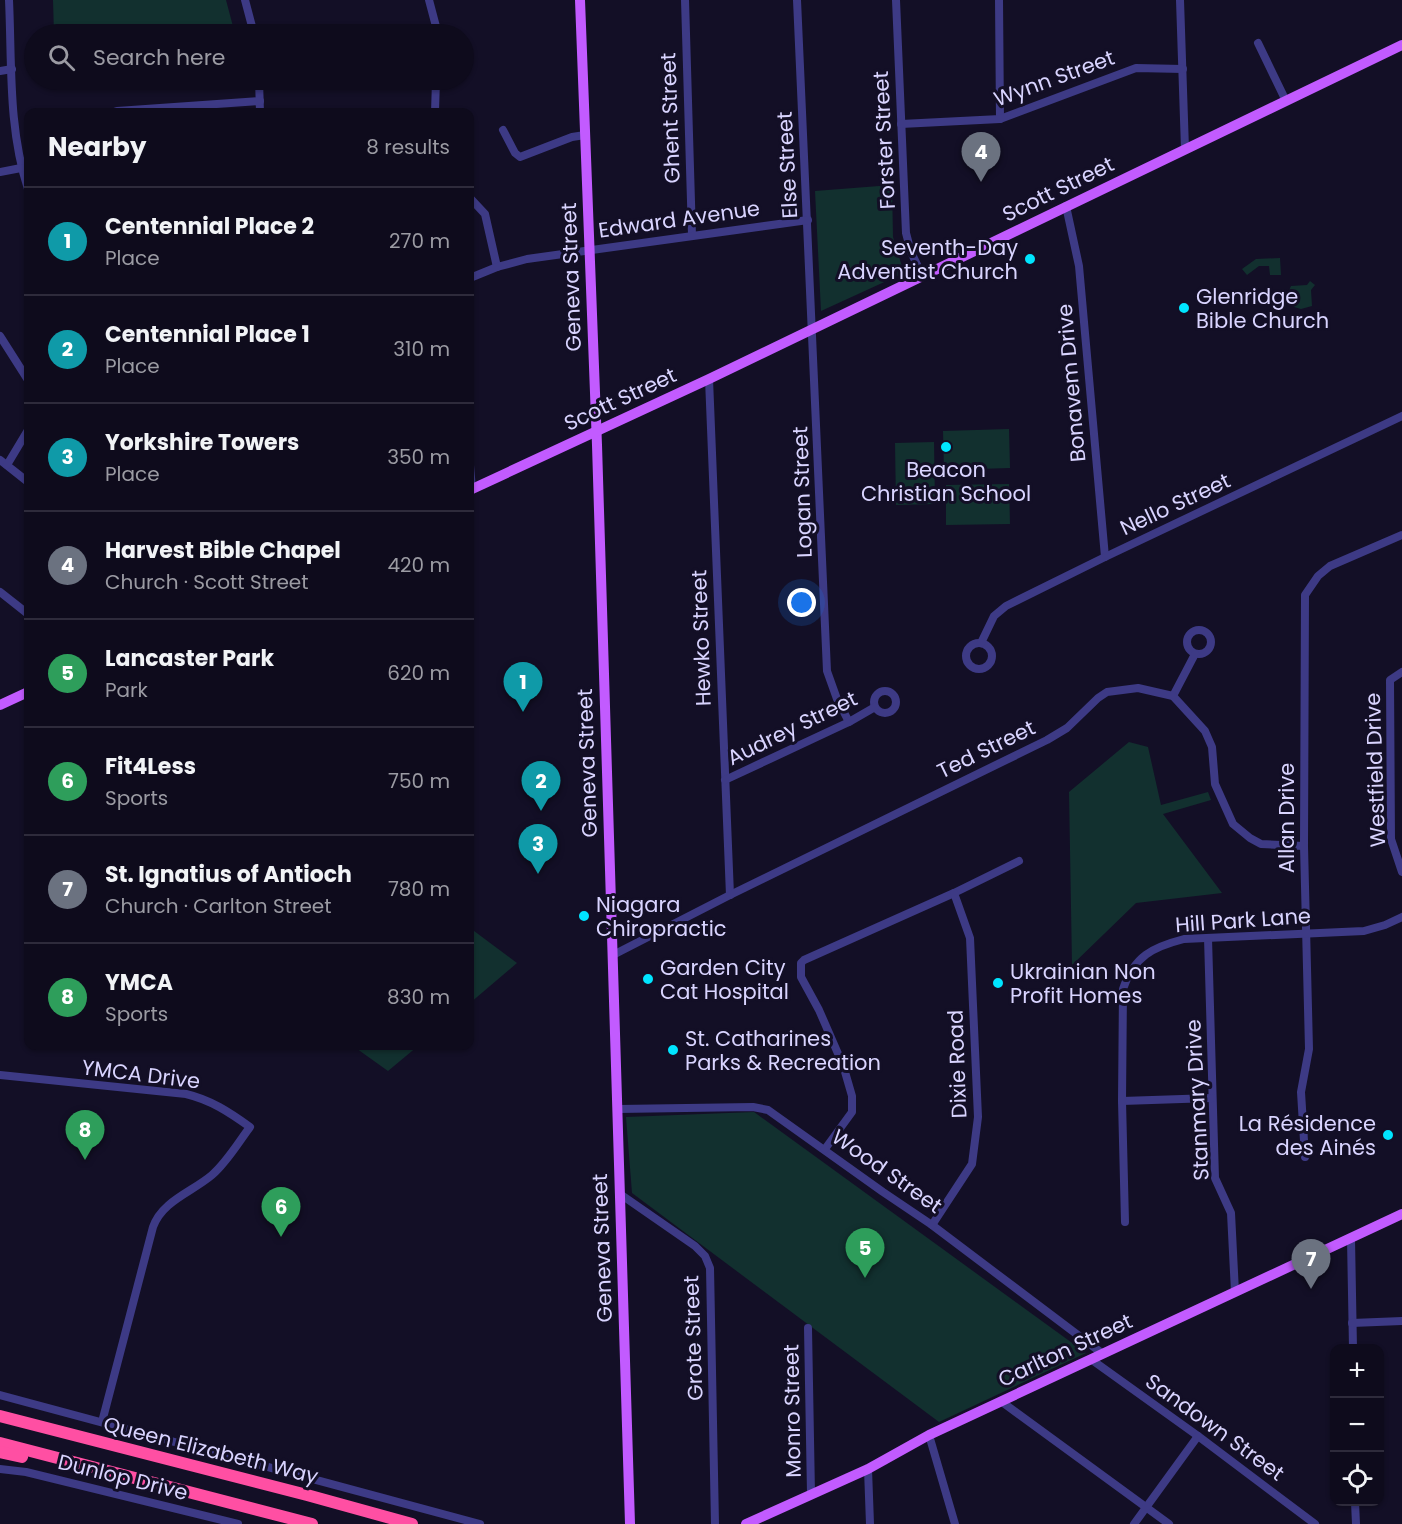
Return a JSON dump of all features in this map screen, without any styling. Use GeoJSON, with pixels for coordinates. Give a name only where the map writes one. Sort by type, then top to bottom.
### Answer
{"type":"FeatureCollection","features":[{"type":"Feature","properties":{"kind":"highway","name":"Queen Elizabeth Way"},"geometry":{"type":"LineString","coordinates":[[0,1416],[308,1495],[411,1524]]}},
{"type":"Feature","properties":{"kind":"highway"},"geometry":{"type":"LineString","coordinates":[[0,1443],[312,1524]]}},
{"type":"Feature","properties":{"kind":"highway"},"geometry":{"type":"LineString","coordinates":[[0,1452],[135,1479]]}},
{"type":"Feature","properties":{"kind":"main road","name":"Geneva Street"},"geometry":{"type":"LineString","coordinates":[[580,0],[596,432],[630,1524]]}},
{"type":"Feature","properties":{"kind":"main road","name":"Scott Street"},"geometry":{"type":"LineString","coordinates":[[474,489],[1402,45]]}},
{"type":"Feature","properties":{"kind":"main road"},"geometry":{"type":"LineString","coordinates":[[0,705],[24,694]]}},
{"type":"Feature","properties":{"kind":"main road","name":"Carlton Street"},"geometry":{"type":"LineString","coordinates":[[746,1524],[868,1469],[929,1435],[1402,1214]]}},
{"type":"Feature","properties":{"kind":"street"},"geometry":{"type":"LineString","coordinates":[[9,0],[13,118],[24,177]]}},
{"type":"Feature","properties":{"kind":"street"},"geometry":{"type":"LineString","coordinates":[[245,0],[251,24]]}},
{"type":"Feature","properties":{"kind":"street"},"geometry":{"type":"LineString","coordinates":[[429,0],[435,24]]}},
{"type":"Feature","properties":{"kind":"street","name":"Ghent Street"},"geometry":{"type":"LineString","coordinates":[[685,0],[692,235]]}},
{"type":"Feature","properties":{"kind":"street","name":"Else Street"},"geometry":{"type":"LineString","coordinates":[[797,0],[814,327]]}},
{"type":"Feature","properties":{"kind":"street","name":"Forster Street"},"geometry":{"type":"LineString","coordinates":[[896,0],[906,233],[911,252],[922,275]]}},
{"type":"Feature","properties":{"kind":"street"},"geometry":{"type":"LineString","coordinates":[[999,0],[1000,119]]}},
{"type":"Feature","properties":{"kind":"street"},"geometry":{"type":"LineString","coordinates":[[1180,0],[1185,149]]}},
{"type":"Feature","properties":{"kind":"street"},"geometry":{"type":"LineString","coordinates":[[1258,43],[1286,101]]}},
{"type":"Feature","properties":{"kind":"street","name":"Wynn Street"},"geometry":{"type":"LineString","coordinates":[[901,124],[1000,119],[1137,68],[1183,69]]}},
{"type":"Feature","properties":{"kind":"street"},"geometry":{"type":"LineString","coordinates":[[0,71],[12,69]]}},
{"type":"Feature","properties":{"kind":"street"},"geometry":{"type":"LineString","coordinates":[[259,90],[260,108]]}},
{"type":"Feature","properties":{"kind":"street"},"geometry":{"type":"LineString","coordinates":[[435,108],[436,90]]}},
{"type":"Feature","properties":{"kind":"street"},"geometry":{"type":"LineString","coordinates":[[167,108],[260,101]]}},
{"type":"Feature","properties":{"kind":"street"},"geometry":{"type":"LineString","coordinates":[[503,130],[514,153],[520,157],[572,137],[585,135]]}},
{"type":"Feature","properties":{"kind":"street"},"geometry":{"type":"LineString","coordinates":[[0,172],[21,168]]}},
{"type":"Feature","properties":{"kind":"street"},"geometry":{"type":"LineString","coordinates":[[474,202],[485,214],[497,267]]}},
{"type":"Feature","properties":{"kind":"street","name":"Bonavem Drive"},"geometry":{"type":"LineString","coordinates":[[1066,206],[1079,266],[1105,557]]}},
{"type":"Feature","properties":{"kind":"street","name":"Edward Avenue"},"geometry":{"type":"LineString","coordinates":[[474,276],[527,259],[808,220]]}},
{"type":"Feature","properties":{"kind":"street","name":"Logan Street"},"geometry":{"type":"LineString","coordinates":[[814,327],[828,671],[837,699],[849,722]]}},
{"type":"Feature","properties":{"kind":"street"},"geometry":{"type":"LineString","coordinates":[[0,336],[24,374]]}},
{"type":"Feature","properties":{"kind":"street","name":"Hewko Street"},"geometry":{"type":"LineString","coordinates":[[709,378],[730,895]]}},
{"type":"Feature","properties":{"kind":"street","name":"Nello Street"},"geometry":{"type":"LineString","coordinates":[[981,643],[994,616],[1006,606],[1402,416]]}},
{"type":"Feature","properties":{"kind":"street"},"geometry":{"type":"LineString","coordinates":[[7,465],[24,437]]}},
{"type":"Feature","properties":{"kind":"street"},"geometry":{"type":"LineString","coordinates":[[0,460],[24,479]]}},
{"type":"Feature","properties":{"kind":"street","name":"Allan Drive"},"geometry":{"type":"LineString","coordinates":[[1305,1157],[1301,1092],[1309,1049],[1304,846],[1305,595],[1318,576],[1330,566],[1402,535]]}},
{"type":"Feature","properties":{"kind":"street"},"geometry":{"type":"LineString","coordinates":[[0,592],[24,611]]}},
{"type":"Feature","properties":{"kind":"street"},"geometry":{"type":"LineString","coordinates":[[1195,654],[1173,696],[1205,731],[1212,747],[1215,784],[1233,824],[1261,844],[1304,846]]}},
{"type":"Feature","properties":{"kind":"street","name":"Westfield Drive"},"geometry":{"type":"LineString","coordinates":[[1402,672],[1390,680],[1391,839],[1402,872]]}},
{"type":"Feature","properties":{"kind":"street","name":"Ted Street"},"geometry":{"type":"LineString","coordinates":[[613,955],[730,895],[1047,740],[1067,728],[1107,692],[1138,688],[1173,696]]}},
{"type":"Feature","properties":{"kind":"street","name":"Audrey Street"},"geometry":{"type":"LineString","coordinates":[[726,780],[849,722],[875,707]]}},
{"type":"Feature","properties":{"kind":"street"},"geometry":{"type":"LineString","coordinates":[[825,1149],[852,1112],[852,1096],[843,1065],[819,1010],[801,977],[801,963],[1019,861]]}},
{"type":"Feature","properties":{"kind":"street","name":"Dixie Road"},"geometry":{"type":"LineString","coordinates":[[932,1225],[972,1164],[978,1118],[970,938],[954,893]]}},
{"type":"Feature","properties":{"kind":"street","name":"Hill Park Lane"},"geometry":{"type":"LineString","coordinates":[[1125,1222],[1122,1101],[1123,988],[1127,974],[1134,964],[1157,946],[1184,939],[1364,932],[1402,917]]}},
{"type":"Feature","properties":{"kind":"street","name":"Stanmary Drive"},"geometry":{"type":"LineString","coordinates":[[1208,938],[1215,1178],[1232,1214],[1235,1292]]}},
{"type":"Feature","properties":{"kind":"street","name":"YMCA Drive"},"geometry":{"type":"LineString","coordinates":[[0,1075],[186,1094],[217,1104],[250,1127],[210,1176],[159,1214],[153,1227],[102,1422]]}},
{"type":"Feature","properties":{"kind":"street"},"geometry":{"type":"LineString","coordinates":[[1122,1101],[1212,1098]]}},
{"type":"Feature","properties":{"kind":"street","name":"Wood Street"},"geometry":{"type":"LineString","coordinates":[[618,1109],[753,1107],[768,1110],[932,1225],[1103,1354]]}},
{"type":"Feature","properties":{"kind":"street","name":"Grote Street"},"geometry":{"type":"LineString","coordinates":[[620,1194],[695,1246],[705,1256],[710,1268],[715,1524]]}},
{"type":"Feature","properties":{"kind":"street"},"geometry":{"type":"LineString","coordinates":[[1351,1239],[1353,1344]]}},
{"type":"Feature","properties":{"kind":"street"},"geometry":{"type":"LineString","coordinates":[[1352,1323],[1402,1321]]}},
{"type":"Feature","properties":{"kind":"street","name":"Monro Street"},"geometry":{"type":"LineString","coordinates":[[808,1328],[812,1494]]}},
{"type":"Feature","properties":{"kind":"street","name":"Sandown Street"},"geometry":{"type":"LineString","coordinates":[[1092,1360],[1315,1524]]}},
{"type":"Feature","properties":{"kind":"street"},"geometry":{"type":"LineString","coordinates":[[0,1395],[480,1524]]}},
{"type":"Feature","properties":{"kind":"street"},"geometry":{"type":"LineString","coordinates":[[1002,1402],[1169,1524]]}},
{"type":"Feature","properties":{"kind":"street"},"geometry":{"type":"LineString","coordinates":[[929,1435],[955,1524]]}},
{"type":"Feature","properties":{"kind":"street"},"geometry":{"type":"LineString","coordinates":[[1134,1524],[1198,1437]]}},
{"type":"Feature","properties":{"kind":"street","name":"Dunlop Drive"},"geometry":{"type":"LineString","coordinates":[[0,1469],[26,1472],[237,1524]]}},
{"type":"Feature","properties":{"kind":"street"},"geometry":{"type":"LineString","coordinates":[[868,1469],[870,1524]]}},
{"type":"Feature","properties":{"kind":"street"},"geometry":{"type":"LineString","coordinates":[[1355,1506],[1356,1524]]}},
{"type":"Feature","properties":{"kind":"green space"},"geometry":{"type":"Polygon","coordinates":[[[53,0],[226,0],[232,24],[54,24],[53,0]]]}},
{"type":"Feature","properties":{"kind":"green space"},"geometry":{"type":"Polygon","coordinates":[[[892,185],[893,237],[904,273],[821,311],[815,191],[892,185]]]}},
{"type":"Feature","properties":{"kind":"green space"},"geometry":{"type":"Polygon","coordinates":[[[1280,258],[1281,275],[1270,275],[1269,266],[1259,266],[1247,275],[1242,269],[1256,259],[1280,258]]]}},
{"type":"Feature","properties":{"kind":"green space"},"geometry":{"type":"Polygon","coordinates":[[[1310,281],[1315,285],[1311,290],[1312,306],[1301,309],[1294,307],[1287,295],[1291,286],[1307,285],[1310,281]]]}},
{"type":"Feature","properties":{"kind":"green space"},"geometry":{"type":"Polygon","coordinates":[[[1009,429],[1010,468],[944,470],[943,431],[1009,429]]]}},
{"type":"Feature","properties":{"kind":"green space"},"geometry":{"type":"Polygon","coordinates":[[[934,442],[935,504],[896,505],[895,443],[934,442]]]}},
{"type":"Feature","properties":{"kind":"green space"},"geometry":{"type":"Polygon","coordinates":[[[1009,484],[1010,524],[946,525],[946,485],[1009,484]]]}},
{"type":"Feature","properties":{"kind":"green space"},"geometry":{"type":"Polygon","coordinates":[[[1129,742],[1148,747],[1161,805],[1208,792],[1211,800],[1163,814],[1222,893],[1136,903],[1072,965],[1069,792],[1129,742]]]}},
{"type":"Feature","properties":{"kind":"green space"},"geometry":{"type":"Polygon","coordinates":[[[474,931],[517,963],[474,1000],[474,931]]]}},
{"type":"Feature","properties":{"kind":"green space"},"geometry":{"type":"Polygon","coordinates":[[[359,1050],[413,1050],[388,1071],[359,1050]]]}},
{"type":"Feature","properties":{"kind":"green space"},"geometry":{"type":"Polygon","coordinates":[[[754,1112],[1086,1353],[939,1422],[632,1193],[626,1117],[754,1112]]]}},
{"type":"Feature","properties":{"kind":"place","name":"Harvest Bible Chapel"},"geometry":{"type":"Point","coordinates":[981,182]}},
{"type":"Feature","properties":{"kind":"place","name":"Seventh-Day Adventist Church"},"geometry":{"type":"Point","coordinates":[1030,259]}},
{"type":"Feature","properties":{"kind":"place","name":"Glenridge Bible Church"},"geometry":{"type":"Point","coordinates":[1184,308]}},
{"type":"Feature","properties":{"kind":"place","name":"Beacon Christian School"},"geometry":{"type":"Point","coordinates":[946,447]}},
{"type":"Feature","properties":{"kind":"place","name":"Centennial Place 2"},"geometry":{"type":"Point","coordinates":[523,712]}},
{"type":"Feature","properties":{"kind":"place","name":"Centennial Place 1"},"geometry":{"type":"Point","coordinates":[541,811]}},
{"type":"Feature","properties":{"kind":"place","name":"Yorkshire Towers"},"geometry":{"type":"Point","coordinates":[538,874]}},
{"type":"Feature","properties":{"kind":"place","name":"Niagara Chiropractic"},"geometry":{"type":"Point","coordinates":[584,916]}},
{"type":"Feature","properties":{"kind":"place","name":"Garden City Cat Hospital"},"geometry":{"type":"Point","coordinates":[648,979]}},
{"type":"Feature","properties":{"kind":"place","name":"Ukrainian Non Profit Homes"},"geometry":{"type":"Point","coordinates":[998,983]}},
{"type":"Feature","properties":{"kind":"place","name":"St. Catharines Parks & Recreation"},"geometry":{"type":"Point","coordinates":[673,1050]}},
{"type":"Feature","properties":{"kind":"place","name":"La Résidence des Ainés"},"geometry":{"type":"Point","coordinates":[1388,1135]}},
{"type":"Feature","properties":{"kind":"place","name":"YMCA"},"geometry":{"type":"Point","coordinates":[85,1160]}},
{"type":"Feature","properties":{"kind":"place","name":"Fit4Less"},"geometry":{"type":"Point","coordinates":[281,1237]}},
{"type":"Feature","properties":{"kind":"place","name":"Lancaster Park"},"geometry":{"type":"Point","coordinates":[865,1278]}},
{"type":"Feature","properties":{"kind":"place","name":"St. Ignatius of Antioch"},"geometry":{"type":"Point","coordinates":[1311,1289]}}]}
